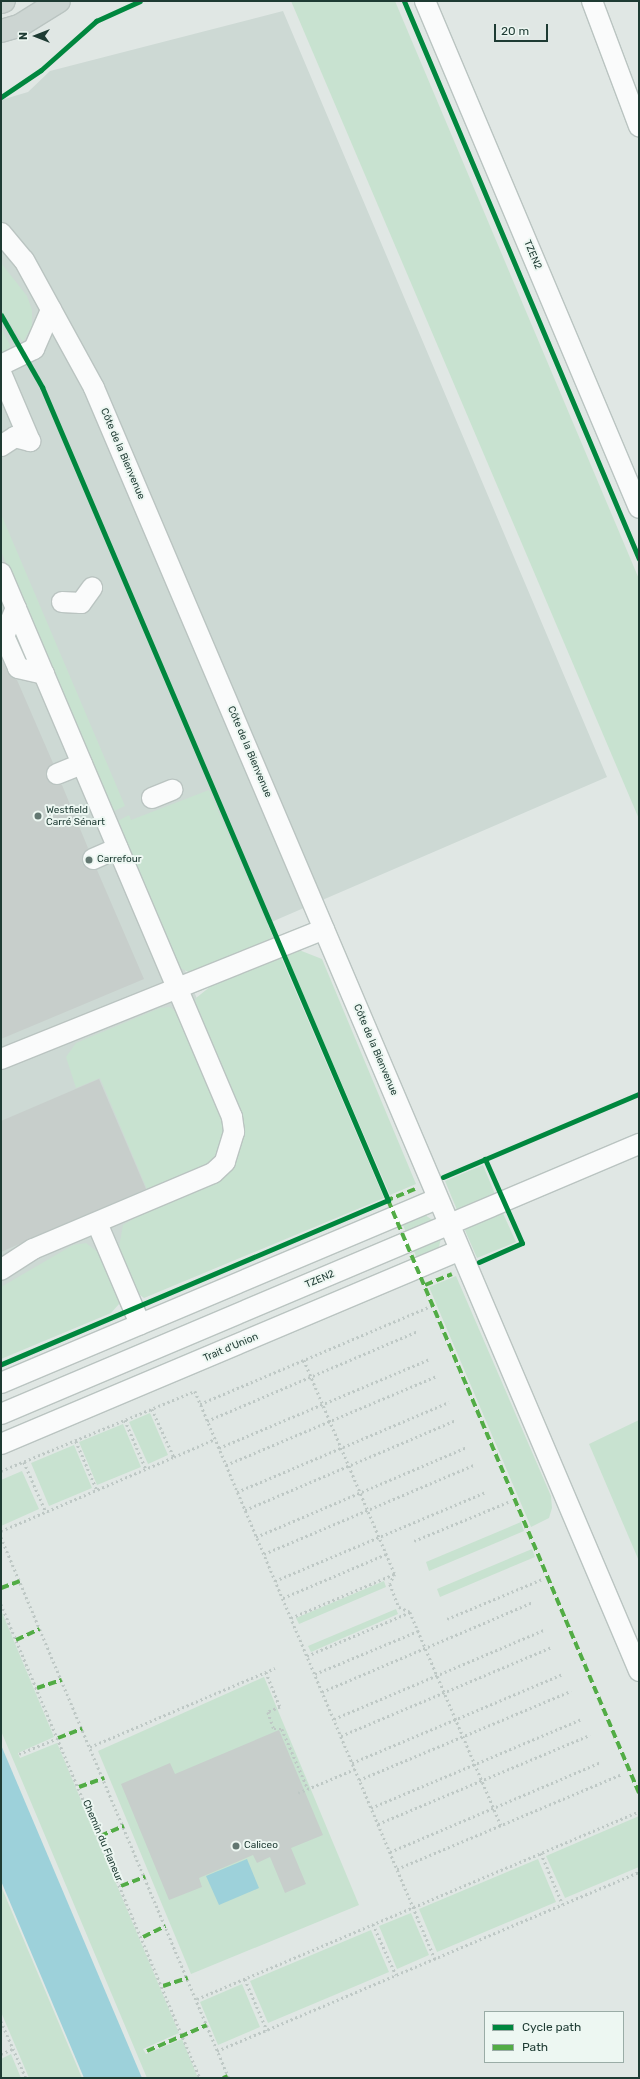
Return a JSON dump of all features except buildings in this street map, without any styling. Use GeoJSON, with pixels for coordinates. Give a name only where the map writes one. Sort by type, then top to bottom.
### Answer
{"type":"FeatureCollection","features":[{"type":"Feature","properties":{"kind":"main road"},"geometry":{"type":"LineString","coordinates":[[10,28],[60,1]]}},
{"type":"Feature","properties":{"kind":"street","name":"TZEN2"},"geometry":{"type":"LineString","coordinates":[[425,1],[639,508]]}},
{"type":"Feature","properties":{"kind":"street"},"geometry":{"type":"LineString","coordinates":[[592,1],[639,126]]}},
{"type":"Feature","properties":{"kind":"street"},"geometry":{"type":"LineString","coordinates":[[1,40],[10,28]]}},
{"type":"Feature","properties":{"kind":"street","name":"Côte de la Bienvenue"},"geometry":{"type":"LineString","coordinates":[[1,233],[24,260],[51,310],[79,355],[94,388],[639,1672]]}},
{"type":"Feature","properties":{"kind":"street","name":"Côte de la Bienvenue"},"geometry":{"type":"LineString","coordinates":[[1,253],[51,310]]}},
{"type":"Feature","properties":{"kind":"street"},"geometry":{"type":"LineString","coordinates":[[1,366],[34,349],[51,310]]}},
{"type":"Feature","properties":{"kind":"street"},"geometry":{"type":"LineString","coordinates":[[1,373],[30,441],[16,437],[1,446]]}},
{"type":"Feature","properties":{"kind":"street"},"geometry":{"type":"LineString","coordinates":[[1,573],[232,1117],[234,1132],[231,1147],[225,1162],[213,1173],[33,1249],[1,1270]]}},
{"type":"Feature","properties":{"kind":"street"},"geometry":{"type":"LineString","coordinates":[[62,602],[81,603],[92,588]]}},
{"type":"Feature","properties":{"kind":"street"},"geometry":{"type":"LineString","coordinates":[[57,774],[82,764]]}},
{"type":"Feature","properties":{"kind":"street"},"geometry":{"type":"LineString","coordinates":[[152,798],[172,790]]}},
{"type":"Feature","properties":{"kind":"street"},"geometry":{"type":"LineString","coordinates":[[93,859],[118,848]]}},
{"type":"Feature","properties":{"kind":"street"},"geometry":{"type":"LineString","coordinates":[[1,1059],[324,929]]}},
{"type":"Feature","properties":{"kind":"street","name":"TZEN2"},"geometry":{"type":"LineString","coordinates":[[1,1414],[639,1144]]}},
{"type":"Feature","properties":{"kind":"street"},"geometry":{"type":"LineString","coordinates":[[1,1382],[437,1199]]}},
{"type":"Feature","properties":{"kind":"street"},"geometry":{"type":"LineString","coordinates":[[97,1223],[140,1324]]}},
{"type":"Feature","properties":{"kind":"street","name":"Trait d'Union"},"geometry":{"type":"LineString","coordinates":[[1,1444],[460,1250]]}},
{"type":"Feature","properties":{"kind":"path"},"geometry":{"type":"LineString","coordinates":[[200,1404],[433,1305]]}},
{"type":"Feature","properties":{"kind":"path"},"geometry":{"type":"LineString","coordinates":[[207,1421],[418,1331]]}},
{"type":"Feature","properties":{"kind":"path"},"geometry":{"type":"LineString","coordinates":[[219,1448],[430,1359]]}},
{"type":"Feature","properties":{"kind":"path"},"geometry":{"type":"LineString","coordinates":[[304,1360],[394,1574],[390,1584],[399,1607],[410,1612],[501,1825]]}},
{"type":"Feature","properties":{"kind":"path"},"geometry":{"type":"LineString","coordinates":[[226,1465],[437,1376]]}},
{"type":"Feature","properties":{"kind":"path"},"geometry":{"type":"LineString","coordinates":[[1,1472],[195,1391],[435,1959]]}},
{"type":"Feature","properties":{"kind":"path"},"geometry":{"type":"LineString","coordinates":[[237,1492],[449,1402]]}},
{"type":"Feature","properties":{"kind":"path"},"geometry":{"type":"LineString","coordinates":[[152,1409],[174,1457]]}},
{"type":"Feature","properties":{"kind":"path"},"geometry":{"type":"LineString","coordinates":[[125,1420],[146,1469]]}},
{"type":"Feature","properties":{"kind":"path"},"geometry":{"type":"LineString","coordinates":[[245,1510],[456,1420]]}},
{"type":"Feature","properties":{"kind":"path"},"geometry":{"type":"LineString","coordinates":[[1,1531],[215,1439]]}},
{"type":"Feature","properties":{"kind":"path"},"geometry":{"type":"LineString","coordinates":[[76,1440],[97,1490]]}},
{"type":"Feature","properties":{"kind":"path"},"geometry":{"type":"LineString","coordinates":[[256,1536],[468,1448]]}},
{"type":"Feature","properties":{"kind":"path"},"geometry":{"type":"LineString","coordinates":[[24,1462],[46,1512]]}},
{"type":"Feature","properties":{"kind":"path"},"geometry":{"type":"LineString","coordinates":[[264,1554],[474,1465]]}},
{"type":"Feature","properties":{"kind":"path"},"geometry":{"type":"LineString","coordinates":[[275,1581],[486,1492]]}},
{"type":"Feature","properties":{"kind":"path"},"geometry":{"type":"LineString","coordinates":[[414,1541],[508,1502]]}},
{"type":"Feature","properties":{"kind":"path"},"geometry":{"type":"LineString","coordinates":[[1,1537],[229,2078]]}},
{"type":"Feature","properties":{"kind":"path"},"geometry":{"type":"LineString","coordinates":[[283,1598],[386,1554]]}},
{"type":"Feature","properties":{"kind":"path"},"geometry":{"type":"LineString","coordinates":[[291,1618],[394,1574]]}},
{"type":"Feature","properties":{"kind":"path"},"geometry":{"type":"LineString","coordinates":[[447,1619],[542,1579]]}},
{"type":"Feature","properties":{"kind":"path"},"geometry":{"type":"LineString","coordinates":[[322,1692],[533,1602]]}},
{"type":"Feature","properties":{"kind":"path"},"geometry":{"type":"LineString","coordinates":[[307,1656],[410,1612]]}},
{"type":"Feature","properties":{"kind":"path"},"geometry":{"type":"LineString","coordinates":[[334,1719],[544,1630]]}},
{"type":"Feature","properties":{"kind":"path"},"geometry":{"type":"LineString","coordinates":[[315,1674],[418,1631]]}},
{"type":"Feature","properties":{"kind":"path"},"geometry":{"type":"LineString","coordinates":[[341,1736],[552,1647]]}},
{"type":"Feature","properties":{"kind":"path"},"geometry":{"type":"LineString","coordinates":[[90,1747],[275,1668]]}},
{"type":"Feature","properties":{"kind":"path"},"geometry":{"type":"LineString","coordinates":[[266,1672],[280,1706],[268,1712],[274,1729],[282,1729],[308,1789]]}},
{"type":"Feature","properties":{"kind":"path"},"geometry":{"type":"LineString","coordinates":[[352,1763],[563,1674]]}},
{"type":"Feature","properties":{"kind":"path"},"geometry":{"type":"LineString","coordinates":[[359,1780],[571,1691]]}},
{"type":"Feature","properties":{"kind":"path"},"geometry":{"type":"LineString","coordinates":[[371,1808],[582,1719]]}},
{"type":"Feature","properties":{"kind":"path"},"geometry":{"type":"LineString","coordinates":[[378,1824],[590,1735]]}},
{"type":"Feature","properties":{"kind":"path"},"geometry":{"type":"LineString","coordinates":[[19,1754],[58,1738]]}},
{"type":"Feature","properties":{"kind":"path"},"geometry":{"type":"LineString","coordinates":[[390,1852],[602,1762]]}},
{"type":"Feature","properties":{"kind":"path"},"geometry":{"type":"LineString","coordinates":[[298,1793],[355,1769]]}},
{"type":"Feature","properties":{"kind":"path"},"geometry":{"type":"LineString","coordinates":[[397,1869],[622,1774]]}},
{"type":"Feature","properties":{"kind":"path"},"geometry":{"type":"LineString","coordinates":[[197,1999],[639,1811]]}},
{"type":"Feature","properties":{"kind":"path"},"geometry":{"type":"LineString","coordinates":[[541,1853],[563,1904]]}},
{"type":"Feature","properties":{"kind":"path"},"geometry":{"type":"LineString","coordinates":[[217,2051],[639,1872]]}},
{"type":"Feature","properties":{"kind":"path"},"geometry":{"type":"LineString","coordinates":[[373,1924],[396,1975]]}},
{"type":"Feature","properties":{"kind":"path"},"geometry":{"type":"LineString","coordinates":[[245,1979],[267,2030]]}},
{"type":"Feature","properties":{"kind":"path"},"geometry":{"type":"LineString","coordinates":[[1,2021],[26,2078]]}},
{"type":"Feature","properties":{"kind":"path"},"geometry":{"type":"LineString","coordinates":[[1,2054],[13,2049]]}},
{"type":"Feature","properties":{"kind":"shaded area"},"geometry":{"type":"Polygon","coordinates":[[[283,11],[607,777],[181,961],[291,1220],[1,1347],[1,100],[28,92],[50,71],[283,11]]]}},
{"type":"Feature","properties":{"kind":"green space"},"geometry":{"type":"Polygon","coordinates":[[[291,1],[395,1],[639,579],[639,819],[291,1]]]}},
{"type":"Feature","properties":{"kind":"green space"},"geometry":{"type":"Polygon","coordinates":[[[1,263],[27,296],[32,310],[32,326],[23,342],[1,311],[1,263]]]}},
{"type":"Feature","properties":{"kind":"green space"},"geometry":{"type":"Polygon","coordinates":[[[1,328],[10,345],[9,351],[1,355],[1,328]]]}},
{"type":"Feature","properties":{"kind":"green space"},"geometry":{"type":"Polygon","coordinates":[[[1,514],[125,806],[112,812],[1,551],[1,514]]]}},
{"type":"Feature","properties":{"kind":"green space"},"geometry":{"type":"Polygon","coordinates":[[[209,790],[274,939],[190,973],[177,966],[114,823],[129,815],[131,820],[209,790]]]}},
{"type":"Feature","properties":{"kind":"green space"},"geometry":{"type":"Polygon","coordinates":[[[299,950],[322,959],[416,1184],[390,1195],[286,955],[299,950]]]}},
{"type":"Feature","properties":{"kind":"green space"},"geometry":{"type":"Polygon","coordinates":[[[281,957],[384,1198],[144,1298],[136,1292],[119,1247],[123,1225],[236,1158],[194,1007],[196,998],[211,986],[281,957]]]}},
{"type":"Feature","properties":{"kind":"green space"},"geometry":{"type":"Polygon","coordinates":[[[170,1007],[180,1015],[227,1130],[214,1164],[149,1194],[100,1078],[76,1088],[66,1057],[76,1043],[160,1008],[170,1007]]]}},
{"type":"Feature","properties":{"kind":"green space"},"geometry":{"type":"Polygon","coordinates":[[[483,1165],[495,1194],[457,1210],[445,1181],[483,1165]]]}},
{"type":"Feature","properties":{"kind":"green space"},"geometry":{"type":"Polygon","coordinates":[[[502,1211],[516,1242],[477,1258],[464,1228],[502,1211]]]}},
{"type":"Feature","properties":{"kind":"green space"},"geometry":{"type":"Polygon","coordinates":[[[425,1215],[434,1221],[406,1232],[401,1221],[425,1215]]]}},
{"type":"Feature","properties":{"kind":"green space"},"geometry":{"type":"Polygon","coordinates":[[[441,1238],[439,1247],[418,1261],[413,1249],[441,1238]]]}},
{"type":"Feature","properties":{"kind":"green space"},"geometry":{"type":"Polygon","coordinates":[[[86,1243],[99,1253],[120,1303],[111,1313],[1,1359],[1,1287],[73,1245],[86,1243]]]}},
{"type":"Feature","properties":{"kind":"green space"},"geometry":{"type":"Polygon","coordinates":[[[456,1276],[551,1496],[552,1508],[549,1518],[531,1527],[429,1287],[456,1276]]]}},
{"type":"Feature","properties":{"kind":"green space"},"geometry":{"type":"Polygon","coordinates":[[[150,1413],[168,1455],[148,1464],[129,1422],[150,1413]]]}},
{"type":"Feature","properties":{"kind":"green space"},"geometry":{"type":"Polygon","coordinates":[[[639,1420],[639,1561],[589,1444],[639,1420]]]}},
{"type":"Feature","properties":{"kind":"green space"},"geometry":{"type":"Polygon","coordinates":[[[123,1424],[141,1467],[97,1485],[79,1442],[123,1424]]]}},
{"type":"Feature","properties":{"kind":"green space"},"geometry":{"type":"Polygon","coordinates":[[[74,1445],[92,1488],[49,1506],[31,1463],[74,1445]]]}},
{"type":"Feature","properties":{"kind":"green space"},"geometry":{"type":"Polygon","coordinates":[[[22,1471],[39,1509],[1,1526],[1,1480],[22,1471]]]}},
{"type":"Feature","properties":{"kind":"green space"},"geometry":{"type":"Polygon","coordinates":[[[521,1522],[524,1531],[429,1571],[426,1562],[521,1522]]]}},
{"type":"Feature","properties":{"kind":"green space"},"geometry":{"type":"Polygon","coordinates":[[[532,1549],[535,1557],[440,1597],[437,1589],[532,1549]]]}},
{"type":"Feature","properties":{"kind":"green space"},"geometry":{"type":"Polygon","coordinates":[[[384,1581],[386,1587],[299,1624],[296,1618],[384,1581]]]}},
{"type":"Feature","properties":{"kind":"green space"},"geometry":{"type":"Polygon","coordinates":[[[396,1609],[398,1614],[311,1652],[308,1646],[396,1609]]]}},
{"type":"Feature","properties":{"kind":"green space"},"geometry":{"type":"Polygon","coordinates":[[[1,1610],[54,1737],[18,1753],[20,1758],[57,1743],[179,2033],[143,2049],[146,2054],[182,2039],[198,2078],[147,2078],[1,1731],[1,1610]]]}},
{"type":"Feature","properties":{"kind":"green space","name":"Caliceo"},"geometry":{"type":"Polygon","coordinates":[[[264,1677],[359,1905],[191,1974],[98,1751],[264,1677]]]}},
{"type":"Feature","properties":{"kind":"green space"},"geometry":{"type":"Polygon","coordinates":[[[639,1816],[639,1867],[565,1898],[546,1856],[639,1816]]]}},
{"type":"Feature","properties":{"kind":"green space"},"geometry":{"type":"Polygon","coordinates":[[[538,1859],[556,1902],[437,1952],[419,1909],[538,1859]]]}},
{"type":"Feature","properties":{"kind":"green space"},"geometry":{"type":"Polygon","coordinates":[[[1,1886],[82,2078],[29,2078],[1,2012],[1,1886]]]}},
{"type":"Feature","properties":{"kind":"green space"},"geometry":{"type":"Polygon","coordinates":[[[411,1913],[429,1955],[397,1969],[379,1926],[411,1913]]]}},
{"type":"Feature","properties":{"kind":"green space"},"geometry":{"type":"Polygon","coordinates":[[[371,1930],[389,1972],[268,2023],[250,1981],[371,1930]]]}},
{"type":"Feature","properties":{"kind":"green space"},"geometry":{"type":"Polygon","coordinates":[[[242,1984],[260,2027],[218,2045],[200,2002],[242,1984]]]}},
{"type":"Feature","properties":{"kind":"green space"},"geometry":{"type":"Polygon","coordinates":[[[11,2054],[21,2078],[1,2078],[1,2059],[11,2054]]]}},
{"type":"Feature","properties":{"kind":"water"},"geometry":{"type":"Polygon","coordinates":[[[1,1745],[142,2078],[84,2078],[1,1881],[1,1745]]]}},
{"type":"Feature","properties":{"kind":"water"},"geometry":{"type":"Polygon","coordinates":[[[247,1859],[259,1888],[219,1905],[206,1876],[247,1859]]]}},
{"type":"Feature","properties":{"kind":"marked path"},"geometry":{"type":"LineString","coordinates":[[415,1189],[388,1200],[639,1793]]}},
{"type":"Feature","properties":{"kind":"marked path"},"geometry":{"type":"LineString","coordinates":[[425,1285],[452,1274]]}},
{"type":"Feature","properties":{"kind":"marked path"},"geometry":{"type":"LineString","coordinates":[[1,1588],[20,1581]]}},
{"type":"Feature","properties":{"kind":"marked path"},"geometry":{"type":"LineString","coordinates":[[16,1640],[40,1629]]}},
{"type":"Feature","properties":{"kind":"marked path"},"geometry":{"type":"LineString","coordinates":[[37,1688],[62,1680]]}},
{"type":"Feature","properties":{"kind":"marked path"},"geometry":{"type":"LineString","coordinates":[[58,1738],[82,1729]]}},
{"type":"Feature","properties":{"kind":"marked path"},"geometry":{"type":"LineString","coordinates":[[79,1787],[104,1778]]}},
{"type":"Feature","properties":{"kind":"marked path"},"geometry":{"type":"LineString","coordinates":[[100,1836],[124,1826]]}},
{"type":"Feature","properties":{"kind":"marked path"},"geometry":{"type":"LineString","coordinates":[[121,1886],[145,1877]]}},
{"type":"Feature","properties":{"kind":"marked path"},"geometry":{"type":"LineString","coordinates":[[143,1937],[166,1926]]}},
{"type":"Feature","properties":{"kind":"marked path"},"geometry":{"type":"LineString","coordinates":[[163,1986],[188,1978]]}},
{"type":"Feature","properties":{"kind":"marked path"},"geometry":{"type":"LineString","coordinates":[[147,2051],[207,2025]]}},
{"type":"Feature","properties":{"kind":"marked path"},"geometry":{"type":"LineString","coordinates":[[223,2078],[228,2076]]}},
{"type":"Feature","properties":{"kind":"cycle path"},"geometry":{"type":"LineString","coordinates":[[1,97],[41,70],[96,21],[140,1]]}},
{"type":"Feature","properties":{"kind":"cycle path"},"geometry":{"type":"LineString","coordinates":[[404,1],[639,559]]}},
{"type":"Feature","properties":{"kind":"cycle path"},"geometry":{"type":"LineString","coordinates":[[1,315],[42,387],[388,1200],[1,1364]]}},
{"type":"Feature","properties":{"kind":"cycle path"},"geometry":{"type":"LineString","coordinates":[[443,1177],[639,1094]]}},
{"type":"Feature","properties":{"kind":"cycle path"},"geometry":{"type":"LineString","coordinates":[[479,1262],[522,1243],[485,1159]]}},
{"type":"Feature","properties":{"kind":"place","name":"Westfield Carré Sénart"},"geometry":{"type":"Point","coordinates":[38,816]}},
{"type":"Feature","properties":{"kind":"place","name":"Carrefour"},"geometry":{"type":"Point","coordinates":[89,860]}},
{"type":"Feature","properties":{"kind":"place","name":"Caliceo"},"geometry":{"type":"Point","coordinates":[236,1846]}}]}
